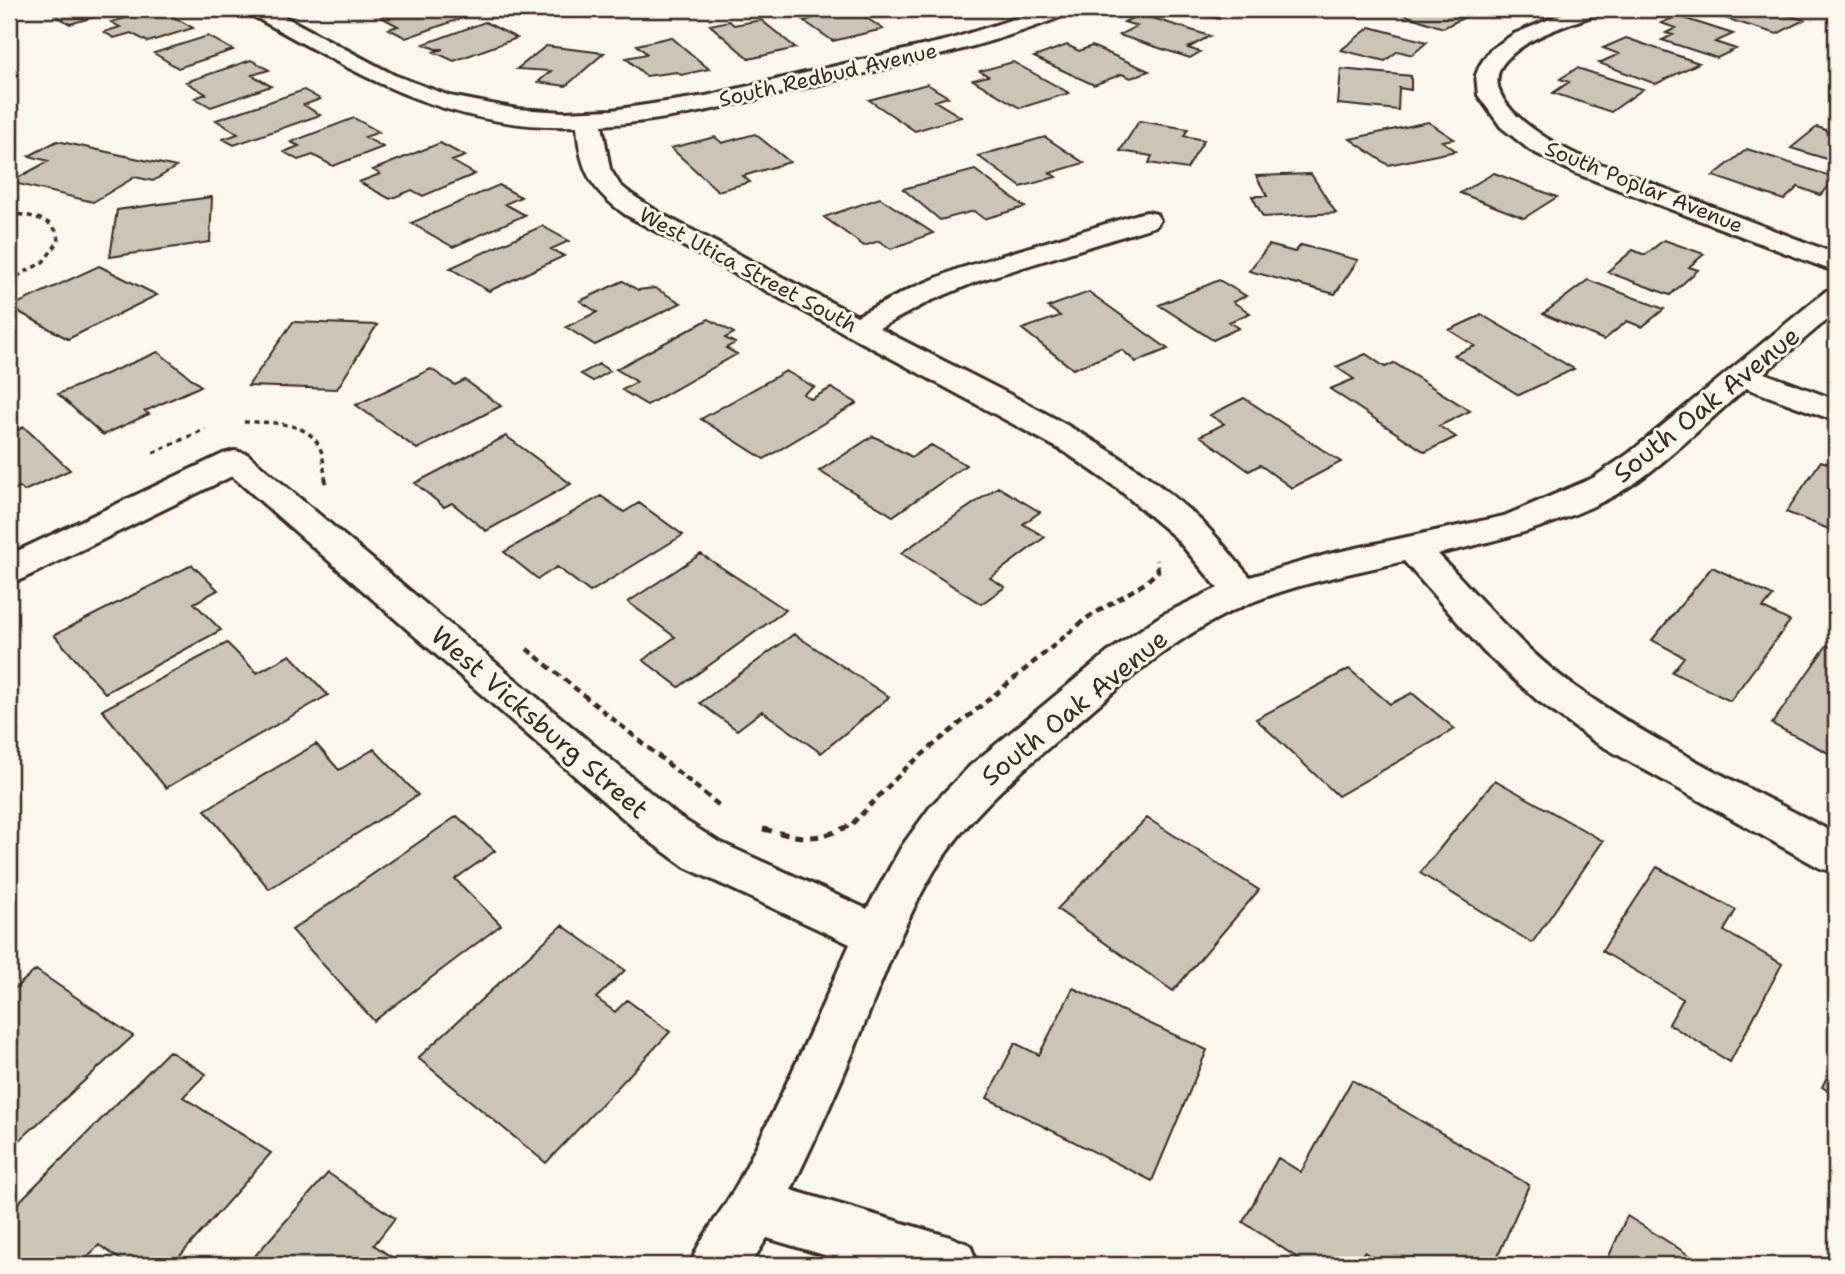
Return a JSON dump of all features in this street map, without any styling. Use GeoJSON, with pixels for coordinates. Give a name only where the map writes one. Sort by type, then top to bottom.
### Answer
{"type":"FeatureCollection","features":[{"type":"Feature","properties":{"kind":"street"},"geometry":{"type":"LineString","coordinates":[[255,9],[411,91],[440,101],[499,114],[589,119]]}},
{"type":"Feature","properties":{"kind":"street","name":"South Redbud Avenue"},"geometry":{"type":"LineString","coordinates":[[589,119],[646,114],[704,104],[951,46],[1004,31],[1063,9]]}},
{"type":"Feature","properties":{"kind":"street","name":"South Poplar Avenue"},"geometry":{"type":"LineString","coordinates":[[1592,9],[1510,45],[1491,63],[1486,77],[1486,89],[1509,121],[1549,151],[1597,172],[1836,264]]}},
{"type":"Feature","properties":{"kind":"street","name":"West Utica Street South"},"geometry":{"type":"LineString","coordinates":[[589,119],[591,154],[597,174],[619,198],[652,220],[1077,445],[1129,480],[1188,529],[1242,593]]}},
{"type":"Feature","properties":{"kind":"street"},"geometry":{"type":"LineString","coordinates":[[857,328],[920,295],[968,275],[1146,220]]}},
{"type":"Feature","properties":{"kind":"street","name":"South Oak Avenue"},"geometry":{"type":"LineString","coordinates":[[718,1265],[755,1207],[809,1097],[877,935],[918,859],[946,818],[985,778],[1132,655],[1175,624],[1242,593],[1329,566],[1513,525],[1605,486],[1640,461],[1836,297]]}},
{"type":"Feature","properties":{"kind":"street"},"geometry":{"type":"LineString","coordinates":[[1743,376],[1836,411]]}},
{"type":"Feature","properties":{"kind":"street"},"geometry":{"type":"LineString","coordinates":[[9,570],[234,442]]}},
{"type":"Feature","properties":{"kind":"street","name":"West Vicksburg Street"},"geometry":{"type":"LineString","coordinates":[[234,442],[663,828],[701,854],[877,935]]}},
{"type":"Feature","properties":{"kind":"street"},"geometry":{"type":"LineString","coordinates":[[1412,548],[1499,642],[1551,690],[1610,731],[1679,771],[1836,855]]}},
{"type":"Feature","properties":{"kind":"street"},"geometry":{"type":"LineString","coordinates":[[755,1207],[950,1265]]}},
{"type":"Feature","properties":{"kind":"path"},"geometry":{"type":"LineString","coordinates":[[9,213],[32,215],[50,222],[58,230],[60,242],[51,257],[30,272],[9,281]]}},
{"type":"Feature","properties":{"kind":"path"},"geometry":{"type":"LineString","coordinates":[[234,442],[272,422],[301,430],[315,441],[324,456],[322,470],[326,482],[333,489]]}},
{"type":"Feature","properties":{"kind":"path"},"geometry":{"type":"LineString","coordinates":[[145,460],[172,442],[209,428]]}},
{"type":"Feature","properties":{"kind":"path"},"geometry":{"type":"LineString","coordinates":[[759,828],[807,839],[832,834],[851,825],[906,768],[1087,618],[1145,583],[1158,571],[1157,559]]}},
{"type":"Feature","properties":{"kind":"path"},"geometry":{"type":"LineString","coordinates":[[520,643],[723,809]]}},
{"type":"Feature","properties":{"kind":"building"},"geometry":{"type":"Polygon","coordinates":[[[62,9],[122,9],[70,24],[55,15],[66,11],[62,9]]]}},
{"type":"Feature","properties":{"kind":"building"},"geometry":{"type":"Polygon","coordinates":[[[160,9],[193,28],[148,42],[131,33],[114,38],[104,32],[120,27],[111,22],[160,9]]]}},
{"type":"Feature","properties":{"kind":"building"},"geometry":{"type":"Polygon","coordinates":[[[407,9],[461,9],[474,14],[406,38],[389,29],[398,26],[381,17],[407,9]]]}},
{"type":"Feature","properties":{"kind":"building"},"geometry":{"type":"Polygon","coordinates":[[[811,9],[853,9],[883,29],[833,41],[804,21],[822,16],[811,9]]]}},
{"type":"Feature","properties":{"kind":"building"},"geometry":{"type":"Polygon","coordinates":[[[903,9],[965,9],[953,13],[947,10],[923,18],[903,9]]]}},
{"type":"Feature","properties":{"kind":"building"},"geometry":{"type":"Polygon","coordinates":[[[1182,9],[1235,9],[1219,19],[1182,9]]]}},
{"type":"Feature","properties":{"kind":"building"},"geometry":{"type":"Polygon","coordinates":[[[1404,9],[1459,9],[1462,10],[1452,15],[1463,18],[1443,28],[1396,12],[1404,9]]]}},
{"type":"Feature","properties":{"kind":"building"},"geometry":{"type":"Polygon","coordinates":[[[1768,9],[1804,20],[1777,34],[1698,10],[1768,9]]]}},
{"type":"Feature","properties":{"kind":"building"},"geometry":{"type":"Polygon","coordinates":[[[1140,14],[1210,36],[1188,48],[1200,52],[1190,58],[1119,35],[1137,26],[1124,22],[1140,14]]]}},
{"type":"Feature","properties":{"kind":"building"},"geometry":{"type":"Polygon","coordinates":[[[1677,16],[1733,34],[1715,42],[1736,49],[1717,58],[1662,40],[1673,35],[1666,33],[1676,28],[1661,23],[1677,16]]]}},
{"type":"Feature","properties":{"kind":"building"},"geometry":{"type":"Polygon","coordinates":[[[761,20],[796,48],[749,59],[710,25],[729,21],[734,25],[761,20]]]}},
{"type":"Feature","properties":{"kind":"building"},"geometry":{"type":"Polygon","coordinates":[[[485,22],[517,38],[454,61],[434,52],[443,49],[424,44],[485,22]]]}},
{"type":"Feature","properties":{"kind":"building"},"geometry":{"type":"Polygon","coordinates":[[[1370,27],[1427,42],[1412,55],[1398,51],[1385,61],[1341,50],[1370,27]]]}},
{"type":"Feature","properties":{"kind":"building"},"geometry":{"type":"Polygon","coordinates":[[[208,36],[233,50],[178,68],[154,53],[208,36]]]}},
{"type":"Feature","properties":{"kind":"building"},"geometry":{"type":"Polygon","coordinates":[[[671,37],[709,69],[681,75],[677,72],[646,76],[626,58],[647,54],[637,45],[671,37]]]}},
{"type":"Feature","properties":{"kind":"building"},"geometry":{"type":"Polygon","coordinates":[[[1626,38],[1699,63],[1656,84],[1599,63],[1619,54],[1603,48],[1626,38]]]}},
{"type":"Feature","properties":{"kind":"building"},"geometry":{"type":"Polygon","coordinates":[[[1067,45],[1079,51],[1092,46],[1149,71],[1131,78],[1122,74],[1094,85],[1034,57],[1067,45]]]}},
{"type":"Feature","properties":{"kind":"building"},"geometry":{"type":"Polygon","coordinates":[[[546,46],[604,53],[566,86],[538,82],[551,71],[517,69],[546,46]]]}},
{"type":"Feature","properties":{"kind":"building"},"geometry":{"type":"Polygon","coordinates":[[[251,60],[269,70],[252,75],[271,86],[211,107],[195,98],[206,94],[186,82],[251,60]]]}},
{"type":"Feature","properties":{"kind":"building"},"geometry":{"type":"Polygon","coordinates":[[[1013,62],[1069,93],[1020,108],[973,80],[988,76],[980,71],[1013,62]]]}},
{"type":"Feature","properties":{"kind":"building"},"geometry":{"type":"Polygon","coordinates":[[[1577,68],[1643,89],[1611,112],[1553,93],[1569,82],[1560,79],[1577,68]]]}},
{"type":"Feature","properties":{"kind":"building"},"geometry":{"type":"Polygon","coordinates":[[[1341,69],[1411,76],[1411,90],[1399,88],[1398,110],[1338,104],[1341,69]]]}},
{"type":"Feature","properties":{"kind":"building"},"geometry":{"type":"Polygon","coordinates":[[[927,84],[948,97],[935,101],[961,117],[915,131],[869,100],[927,84]]]}},
{"type":"Feature","properties":{"kind":"building"},"geometry":{"type":"Polygon","coordinates":[[[304,90],[320,99],[304,105],[320,115],[234,145],[223,139],[238,134],[216,120],[304,90]]]}},
{"type":"Feature","properties":{"kind":"building"},"geometry":{"type":"Polygon","coordinates":[[[354,118],[379,132],[365,137],[383,147],[333,166],[313,155],[298,160],[284,152],[299,146],[291,142],[354,118]]]}},
{"type":"Feature","properties":{"kind":"building"},"geometry":{"type":"Polygon","coordinates":[[[1139,121],[1188,129],[1184,136],[1204,140],[1187,169],[1149,163],[1152,156],[1120,151],[1139,121]]]}},
{"type":"Feature","properties":{"kind":"building"},"geometry":{"type":"Polygon","coordinates":[[[1428,122],[1454,139],[1442,141],[1456,151],[1388,165],[1350,139],[1428,122]]]}},
{"type":"Feature","properties":{"kind":"building"},"geometry":{"type":"Polygon","coordinates":[[[1817,127],[1836,133],[1836,162],[1791,148],[1817,127]]]}},
{"type":"Feature","properties":{"kind":"building"},"geometry":{"type":"Polygon","coordinates":[[[755,134],[790,162],[743,176],[750,182],[718,191],[671,148],[715,137],[722,143],[755,134]]]}},
{"type":"Feature","properties":{"kind":"building"},"geometry":{"type":"Polygon","coordinates":[[[1045,137],[1084,163],[1050,173],[1056,177],[1021,187],[978,156],[1045,137]]]}},
{"type":"Feature","properties":{"kind":"building"},"geometry":{"type":"Polygon","coordinates":[[[57,141],[176,167],[153,181],[135,177],[93,202],[10,182],[49,161],[29,156],[57,141]]]}},
{"type":"Feature","properties":{"kind":"building"},"geometry":{"type":"Polygon","coordinates":[[[440,143],[465,156],[452,161],[475,174],[423,196],[412,190],[390,199],[359,182],[380,174],[373,170],[440,143]]]}},
{"type":"Feature","properties":{"kind":"building"},"geometry":{"type":"Polygon","coordinates":[[[1747,149],[1836,180],[1820,195],[1798,187],[1784,200],[1713,176],[1747,149]]]}},
{"type":"Feature","properties":{"kind":"building"},"geometry":{"type":"Polygon","coordinates":[[[975,170],[1025,207],[984,219],[974,211],[940,220],[903,189],[975,170]]]}},
{"type":"Feature","properties":{"kind":"building"},"geometry":{"type":"Polygon","coordinates":[[[1494,173],[1557,197],[1524,218],[1460,193],[1494,173]]]}},
{"type":"Feature","properties":{"kind":"building"},"geometry":{"type":"Polygon","coordinates":[[[1311,174],[1336,213],[1263,217],[1252,196],[1267,196],[1256,176],[1311,174]]]}},
{"type":"Feature","properties":{"kind":"building"},"geometry":{"type":"Polygon","coordinates":[[[499,185],[521,197],[505,204],[525,215],[453,247],[411,223],[499,185]]]}},
{"type":"Feature","properties":{"kind":"building"},"geometry":{"type":"Polygon","coordinates":[[[212,197],[210,242],[110,257],[117,210],[212,197]]]}},
{"type":"Feature","properties":{"kind":"building"},"geometry":{"type":"Polygon","coordinates":[[[880,198],[933,233],[891,249],[879,241],[864,246],[824,217],[880,198]]]}},
{"type":"Feature","properties":{"kind":"building"},"geometry":{"type":"Polygon","coordinates":[[[542,226],[569,241],[551,249],[564,256],[489,291],[450,268],[542,226]]]}},
{"type":"Feature","properties":{"kind":"building"},"geometry":{"type":"Polygon","coordinates":[[[1664,240],[1704,254],[1689,267],[1698,270],[1670,295],[1607,272],[1633,250],[1645,255],[1664,240]]]}},
{"type":"Feature","properties":{"kind":"building"},"geometry":{"type":"Polygon","coordinates":[[[1269,245],[1295,252],[1301,245],[1358,260],[1335,294],[1249,271],[1269,245]]]}},
{"type":"Feature","properties":{"kind":"building"},"geometry":{"type":"Polygon","coordinates":[[[99,266],[157,295],[68,339],[10,307],[99,266]]]}},
{"type":"Feature","properties":{"kind":"building"},"geometry":{"type":"Polygon","coordinates":[[[1219,280],[1246,296],[1233,302],[1250,313],[1229,322],[1239,328],[1213,340],[1159,305],[1219,280]]]}},
{"type":"Feature","properties":{"kind":"building"},"geometry":{"type":"Polygon","coordinates":[[[1588,280],[1664,309],[1642,327],[1627,321],[1604,340],[1543,314],[1588,280]]]}},
{"type":"Feature","properties":{"kind":"building"},"geometry":{"type":"Polygon","coordinates":[[[623,281],[638,290],[655,288],[681,303],[595,345],[566,327],[597,312],[580,301],[623,281]]]}},
{"type":"Feature","properties":{"kind":"building"},"geometry":{"type":"Polygon","coordinates":[[[1089,292],[1168,349],[1136,362],[1122,350],[1073,369],[1022,329],[1060,316],[1048,307],[1089,292]]]}},
{"type":"Feature","properties":{"kind":"building"},"geometry":{"type":"Polygon","coordinates":[[[1482,315],[1574,369],[1519,395],[1454,355],[1475,346],[1449,330],[1482,315]]]}},
{"type":"Feature","properties":{"kind":"building"},"geometry":{"type":"Polygon","coordinates":[[[709,319],[734,333],[725,338],[735,343],[726,348],[737,354],[647,405],[622,390],[637,382],[616,369],[709,319]]]}},
{"type":"Feature","properties":{"kind":"building"},"geometry":{"type":"Polygon","coordinates":[[[293,322],[377,325],[337,389],[248,386],[293,322]]]}},
{"type":"Feature","properties":{"kind":"building"},"geometry":{"type":"Polygon","coordinates":[[[158,352],[201,386],[145,411],[149,414],[103,435],[58,394],[158,352]]]}},
{"type":"Feature","properties":{"kind":"building"},"geometry":{"type":"Polygon","coordinates":[[[1366,354],[1385,367],[1394,363],[1470,411],[1439,426],[1456,437],[1425,452],[1330,389],[1354,379],[1336,367],[1366,354]]]}},
{"type":"Feature","properties":{"kind":"building"},"geometry":{"type":"Polygon","coordinates":[[[599,364],[610,371],[593,381],[581,374],[599,364]]]}},
{"type":"Feature","properties":{"kind":"building"},"geometry":{"type":"Polygon","coordinates":[[[431,369],[455,385],[465,380],[501,406],[417,449],[356,405],[431,369]]]}},
{"type":"Feature","properties":{"kind":"building"},"geometry":{"type":"Polygon","coordinates":[[[786,371],[814,387],[803,394],[811,399],[831,388],[857,403],[764,459],[701,419],[786,371]]]}},
{"type":"Feature","properties":{"kind":"building"},"geometry":{"type":"Polygon","coordinates":[[[1244,398],[1341,462],[1292,488],[1260,465],[1249,471],[1200,436],[1224,424],[1210,415],[1244,398]]]}},
{"type":"Feature","properties":{"kind":"building"},"geometry":{"type":"Polygon","coordinates":[[[24,427],[70,470],[24,491],[20,487],[9,492],[9,434],[24,427]]]}},
{"type":"Feature","properties":{"kind":"building"},"geometry":{"type":"Polygon","coordinates":[[[506,436],[571,484],[486,531],[452,503],[444,507],[415,483],[506,436]]]}},
{"type":"Feature","properties":{"kind":"building"},"geometry":{"type":"Polygon","coordinates":[[[873,436],[912,457],[931,445],[966,465],[893,516],[819,471],[873,436]]]}},
{"type":"Feature","properties":{"kind":"building"},"geometry":{"type":"Polygon","coordinates":[[[1821,461],[1836,466],[1836,532],[1786,512],[1821,461]]]}},
{"type":"Feature","properties":{"kind":"building"},"geometry":{"type":"Polygon","coordinates":[[[998,487],[1040,512],[1023,524],[1045,537],[990,578],[1005,587],[981,604],[901,553],[998,487]]]}},
{"type":"Feature","properties":{"kind":"building"},"geometry":{"type":"Polygon","coordinates":[[[601,496],[624,512],[639,503],[683,535],[590,592],[557,567],[538,579],[504,552],[601,496]]]}},
{"type":"Feature","properties":{"kind":"building"},"geometry":{"type":"Polygon","coordinates":[[[701,554],[786,610],[679,687],[643,660],[675,637],[628,602],[701,554]]]}},
{"type":"Feature","properties":{"kind":"building"},"geometry":{"type":"Polygon","coordinates":[[[192,565],[218,590],[194,603],[221,630],[105,693],[54,635],[192,565]]]}},
{"type":"Feature","properties":{"kind":"building"},"geometry":{"type":"Polygon","coordinates":[[[1712,567],[1773,596],[1763,608],[1790,621],[1730,701],[1672,672],[1684,657],[1652,640],[1712,567]]]}},
{"type":"Feature","properties":{"kind":"building"},"geometry":{"type":"Polygon","coordinates":[[[794,634],[889,697],[821,753],[762,711],[737,730],[700,703],[794,634]]]}},
{"type":"Feature","properties":{"kind":"building"},"geometry":{"type":"Polygon","coordinates":[[[227,643],[257,673],[290,655],[328,695],[166,788],[102,710],[227,643]]]}},
{"type":"Feature","properties":{"kind":"building"},"geometry":{"type":"Polygon","coordinates":[[[1827,645],[1836,650],[1836,757],[1772,724],[1827,645]]]}},
{"type":"Feature","properties":{"kind":"building"},"geometry":{"type":"Polygon","coordinates":[[[1349,669],[1390,704],[1412,693],[1455,729],[1338,796],[1256,719],[1349,669]]]}},
{"type":"Feature","properties":{"kind":"building"},"geometry":{"type":"Polygon","coordinates":[[[316,744],[339,770],[374,749],[418,795],[269,889],[205,810],[316,744]]]}},
{"type":"Feature","properties":{"kind":"building"},"geometry":{"type":"Polygon","coordinates":[[[1495,780],[1603,841],[1532,943],[1420,873],[1495,780]]]}},
{"type":"Feature","properties":{"kind":"building"},"geometry":{"type":"Polygon","coordinates":[[[457,816],[495,851],[455,879],[501,925],[374,1021],[292,930],[457,816]]]}},
{"type":"Feature","properties":{"kind":"building"},"geometry":{"type":"Polygon","coordinates":[[[1147,818],[1259,890],[1173,991],[1057,909],[1147,818]]]}},
{"type":"Feature","properties":{"kind":"building"},"geometry":{"type":"Polygon","coordinates":[[[1657,867],[1736,910],[1724,931],[1782,964],[1730,1062],[1669,1024],[1683,999],[1602,951],[1657,867]]]}},
{"type":"Feature","properties":{"kind":"building"},"geometry":{"type":"Polygon","coordinates":[[[562,925],[625,970],[596,998],[615,1012],[627,1000],[670,1032],[546,1163],[418,1058],[562,925]]]}},
{"type":"Feature","properties":{"kind":"building"},"geometry":{"type":"Polygon","coordinates":[[[36,970],[133,1036],[9,1150],[9,993],[36,970]]]}},
{"type":"Feature","properties":{"kind":"building"},"geometry":{"type":"Polygon","coordinates":[[[1073,988],[1207,1050],[1152,1181],[987,1098],[1015,1043],[1039,1055],[1073,988]]]}},
{"type":"Feature","properties":{"kind":"building"},"geometry":{"type":"Polygon","coordinates":[[[169,1051],[206,1074],[183,1097],[271,1153],[172,1265],[128,1265],[99,1245],[80,1265],[9,1265],[9,1212],[169,1051]]]}},
{"type":"Feature","properties":{"kind":"building"},"geometry":{"type":"Polygon","coordinates":[[[1836,1060],[1836,1096],[1822,1087],[1836,1060]]]}},
{"type":"Feature","properties":{"kind":"building"},"geometry":{"type":"Polygon","coordinates":[[[1352,1080],[1529,1185],[1494,1265],[1385,1265],[1364,1252],[1357,1265],[1308,1265],[1243,1222],[1278,1158],[1301,1172],[1352,1080]]]}},
{"type":"Feature","properties":{"kind":"building"},"geometry":{"type":"Polygon","coordinates":[[[328,1173],[395,1218],[374,1245],[403,1265],[247,1265],[328,1173]]]}},
{"type":"Feature","properties":{"kind":"building"},"geometry":{"type":"Polygon","coordinates":[[[1627,1216],[1705,1265],[1605,1265],[1627,1216]]]}}]}
